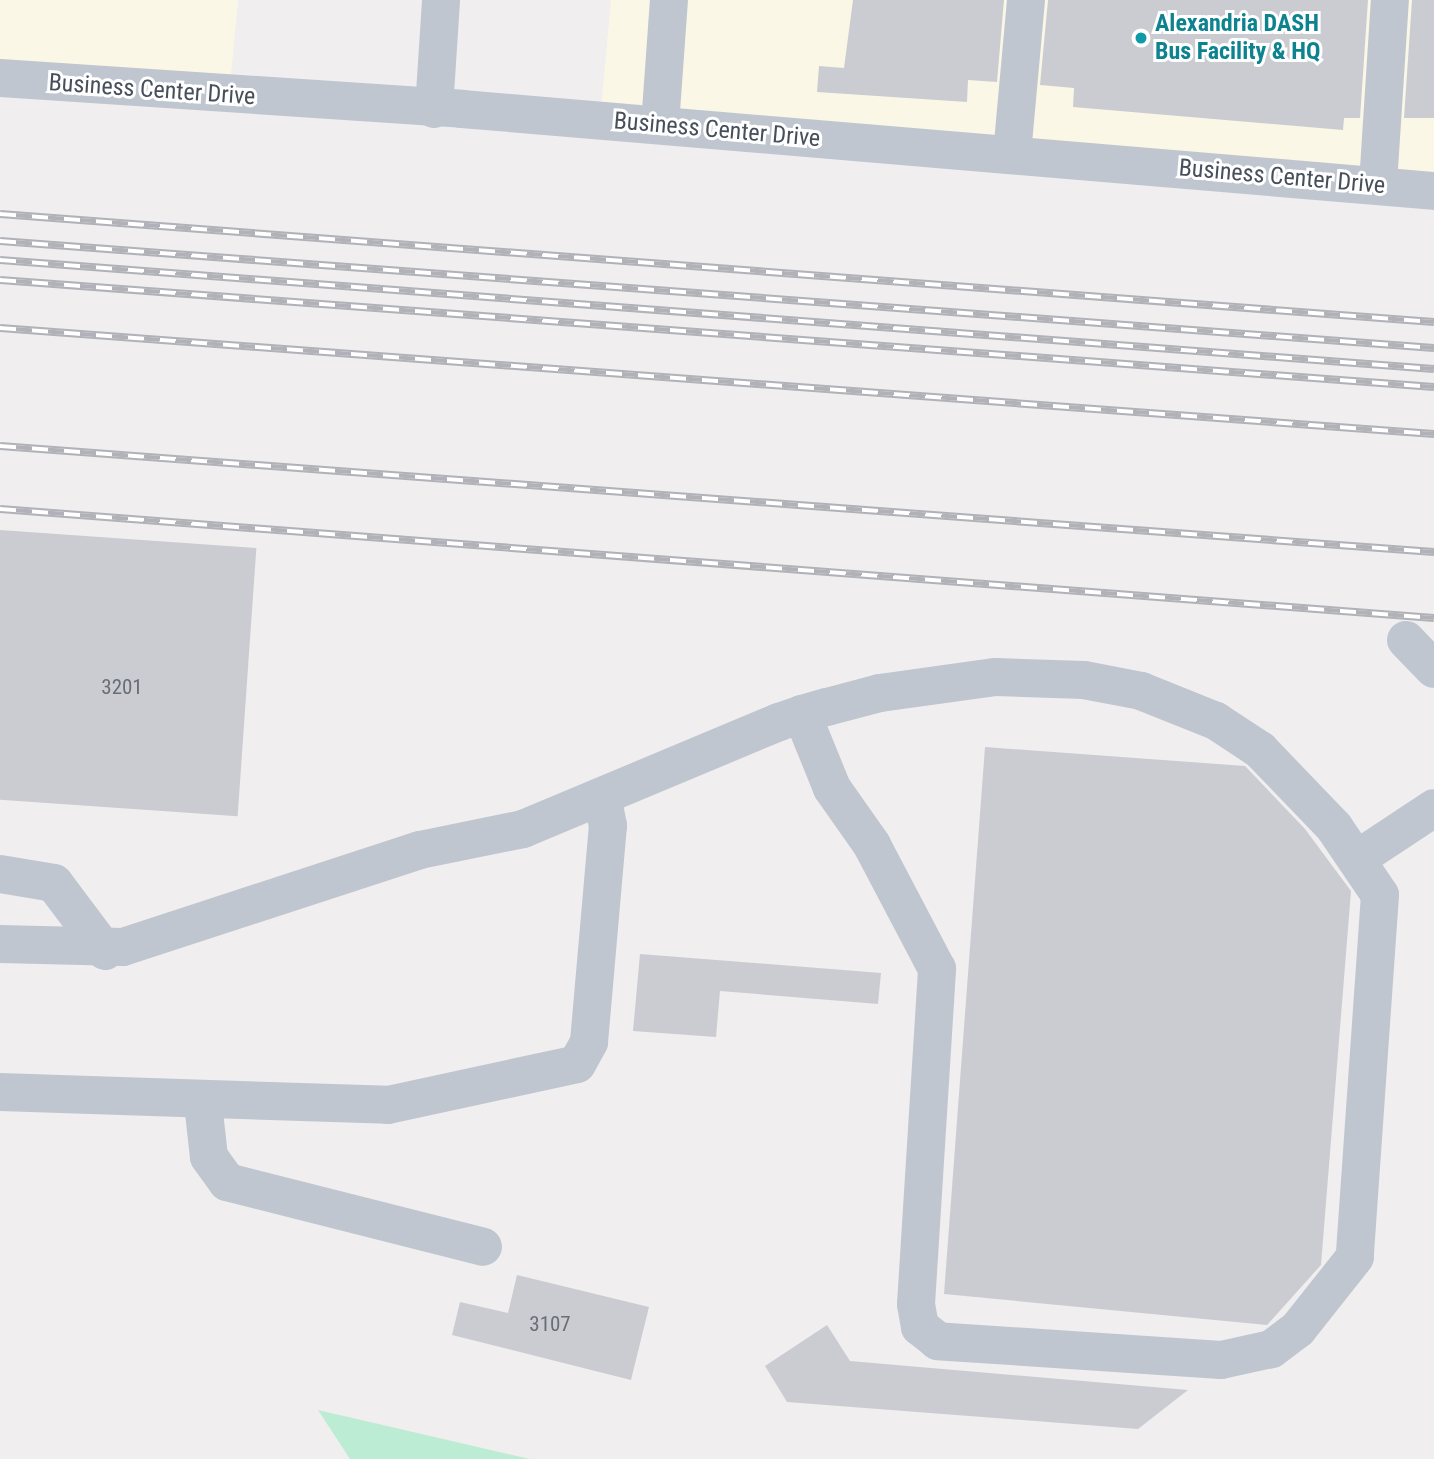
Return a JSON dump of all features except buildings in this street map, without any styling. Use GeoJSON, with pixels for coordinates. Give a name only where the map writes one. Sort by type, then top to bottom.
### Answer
{"type":"FeatureCollection","features":[{"type":"Feature","properties":{"kind":"street"},"geometry":{"type":"LineString","coordinates":[[434,108],[441,0]]}},
{"type":"Feature","properties":{"kind":"street"},"geometry":{"type":"LineString","coordinates":[[660,125],[669,0]]}},
{"type":"Feature","properties":{"kind":"street"},"geometry":{"type":"LineString","coordinates":[[1012,154],[1026,0]]}},
{"type":"Feature","properties":{"kind":"street"},"geometry":{"type":"LineString","coordinates":[[1378,184],[1390,0]]}},
{"type":"Feature","properties":{"kind":"street","name":"Business Center Drive"},"geometry":{"type":"LineString","coordinates":[[0,78],[660,125],[1378,184],[1434,191]]}},
{"type":"Feature","properties":{"kind":"street"},"geometry":{"type":"LineString","coordinates":[[1434,643],[1406,640],[1434,669]]}},
{"type":"Feature","properties":{"kind":"street"},"geometry":{"type":"LineString","coordinates":[[0,944],[104,951],[420,850],[523,829],[603,800],[802,714],[894,691],[996,677],[1066,679],[1141,691],[1216,721],[1260,750],[1357,859],[1380,895],[1381,938],[1355,1257],[1327,1300],[1271,1349],[1221,1360],[938,1340],[920,1327],[915,1304],[937,969],[818,760],[802,714]]}},
{"type":"Feature","properties":{"kind":"street"},"geometry":{"type":"LineString","coordinates":[[0,1092],[203,1103],[395,1104],[584,1060],[608,826],[603,800]]}},
{"type":"Feature","properties":{"kind":"street"},"geometry":{"type":"LineString","coordinates":[[1357,859],[1434,808]]}},
{"type":"Feature","properties":{"kind":"street"},"geometry":{"type":"LineString","coordinates":[[0,874],[54,883],[104,951]]}},
{"type":"Feature","properties":{"kind":"street"},"geometry":{"type":"LineString","coordinates":[[203,1103],[209,1157],[227,1182],[483,1247]]}},
{"type":"Feature","properties":{"kind":"shaded area"},"geometry":{"type":"Polygon","coordinates":[[[0,0],[238,0],[229,96],[0,78],[0,0]]]}},
{"type":"Feature","properties":{"kind":"shaded area"},"geometry":{"type":"Polygon","coordinates":[[[611,0],[1434,0],[1434,187],[600,120],[611,0]]]}},
{"type":"Feature","properties":{"kind":"green space"},"geometry":{"type":"Polygon","coordinates":[[[318,1410],[530,1459],[350,1459],[318,1410]]]}},
{"type":"Feature","properties":{"kind":"railway"},"geometry":{"type":"LineString","coordinates":[[0,214],[1434,322]]}},
{"type":"Feature","properties":{"kind":"railway"},"geometry":{"type":"LineString","coordinates":[[0,241],[1434,348]]}},
{"type":"Feature","properties":{"kind":"railway"},"geometry":{"type":"LineString","coordinates":[[0,260],[1434,369]]}},
{"type":"Feature","properties":{"kind":"railway"},"geometry":{"type":"LineString","coordinates":[[0,280],[1434,387]]}},
{"type":"Feature","properties":{"kind":"railway"},"geometry":{"type":"LineString","coordinates":[[0,328],[1434,434]]}},
{"type":"Feature","properties":{"kind":"railway"},"geometry":{"type":"LineString","coordinates":[[0,446],[1434,552]]}},
{"type":"Feature","properties":{"kind":"railway"},"geometry":{"type":"LineString","coordinates":[[0,509],[1434,618]]}},
{"type":"Feature","properties":{"kind":"place","name":"Alexandria DASH Bus Facility & HQ"},"geometry":{"type":"Point","coordinates":[1141,38]}}]}
